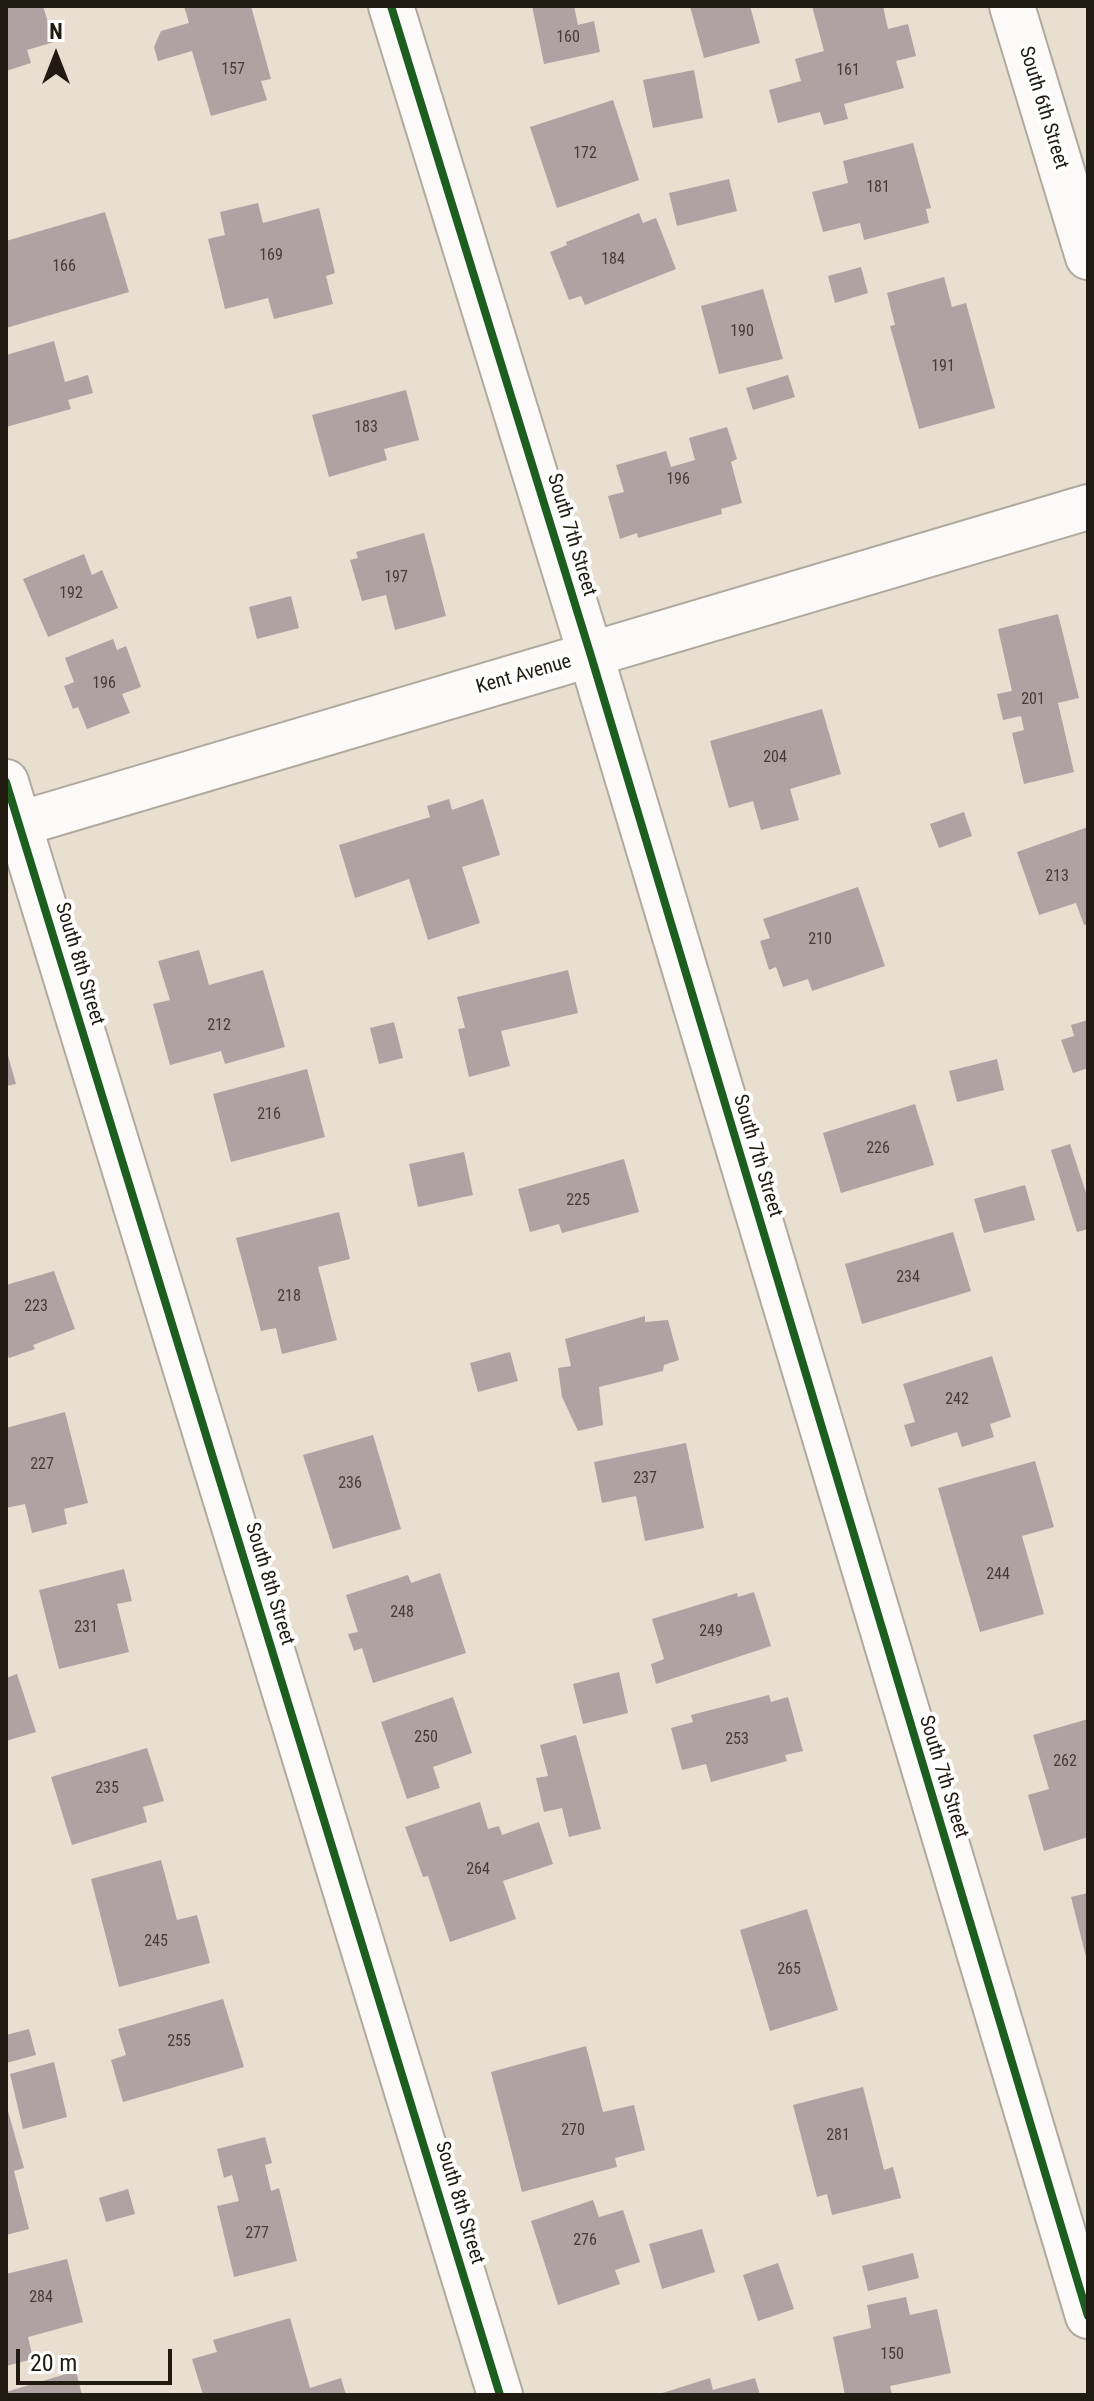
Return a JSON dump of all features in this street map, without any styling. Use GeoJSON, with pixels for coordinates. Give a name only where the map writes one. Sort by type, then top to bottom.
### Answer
{"type":"FeatureCollection","features":[{"type":"Feature","properties":{"kind":"street","name":"South 7th Street"},"geometry":{"type":"LineString","coordinates":[[391,6],[591,656],[1088,2316]]}},
{"type":"Feature","properties":{"kind":"street","name":"South 6th Street"},"geometry":{"type":"LineString","coordinates":[[1012,6],[1088,257]]}},
{"type":"Feature","properties":{"kind":"street","name":"Kent Avenue"},"geometry":{"type":"LineString","coordinates":[[12,826],[1088,507]]}},
{"type":"Feature","properties":{"kind":"street","name":"South 8th Street"},"geometry":{"type":"LineString","coordinates":[[6,782],[12,826],[500,2395]]}},
{"type":"Feature","properties":{"kind":"building"},"geometry":{"type":"Polygon","coordinates":[[[6,6],[43,6],[54,42],[27,50],[31,63],[6,71],[6,6]]]}},
{"type":"Feature","properties":{"kind":"building"},"geometry":{"type":"Polygon","coordinates":[[[184,6],[251,6],[271,79],[261,81],[267,100],[211,116],[192,51],[158,61],[154,47],[161,31],[189,23],[184,6]]]}},
{"type":"Feature","properties":{"kind":"building"},"geometry":{"type":"Polygon","coordinates":[[[532,6],[574,6],[578,25],[594,21],[600,52],[544,64],[532,6]]]}},
{"type":"Feature","properties":{"kind":"building"},"geometry":{"type":"Polygon","coordinates":[[[690,6],[750,6],[760,43],[704,58],[690,6]]]}},
{"type":"Feature","properties":{"kind":"building"},"geometry":{"type":"Polygon","coordinates":[[[812,6],[883,6],[888,29],[908,24],[916,56],[896,61],[904,88],[844,104],[848,119],[824,125],[820,112],[778,123],[769,90],[801,81],[795,59],[824,51],[812,6]]]}},
{"type":"Feature","properties":{"kind":"building"},"geometry":{"type":"Polygon","coordinates":[[[694,70],[703,118],[653,128],[643,80],[694,70]]]}},
{"type":"Feature","properties":{"kind":"building"},"geometry":{"type":"Polygon","coordinates":[[[613,100],[639,180],[557,208],[530,127],[613,100]]]}},
{"type":"Feature","properties":{"kind":"building"},"geometry":{"type":"Polygon","coordinates":[[[913,143],[931,208],[926,209],[929,223],[864,240],[860,223],[823,232],[812,192],[848,183],[843,161],[913,143]]]}},
{"type":"Feature","properties":{"kind":"building"},"geometry":{"type":"Polygon","coordinates":[[[729,179],[737,211],[677,226],[669,193],[729,179]]]}},
{"type":"Feature","properties":{"kind":"building"},"geometry":{"type":"Polygon","coordinates":[[[258,203],[263,223],[319,208],[335,273],[326,276],[333,304],[274,319],[268,298],[225,309],[208,239],[225,235],[220,212],[258,203]]]}},
{"type":"Feature","properties":{"kind":"building"},"geometry":{"type":"Polygon","coordinates":[[[105,212],[129,292],[6,328],[6,241],[105,212]]]}},
{"type":"Feature","properties":{"kind":"building"},"geometry":{"type":"Polygon","coordinates":[[[639,213],[643,223],[656,218],[676,269],[585,305],[581,296],[569,300],[550,252],[567,245],[566,242],[639,213]]]}},
{"type":"Feature","properties":{"kind":"building"},"geometry":{"type":"Polygon","coordinates":[[[861,267],[868,293],[835,303],[828,276],[861,267]]]}},
{"type":"Feature","properties":{"kind":"building"},"geometry":{"type":"Polygon","coordinates":[[[944,277],[952,307],[966,303],[995,408],[919,429],[890,326],[895,325],[887,293],[944,277]]]}},
{"type":"Feature","properties":{"kind":"building"},"geometry":{"type":"Polygon","coordinates":[[[763,289],[783,359],[719,374],[701,306],[763,289]]]}},
{"type":"Feature","properties":{"kind":"building"},"geometry":{"type":"Polygon","coordinates":[[[54,341],[65,382],[88,375],[93,393],[68,400],[71,409],[6,427],[6,355],[54,341]]]}},
{"type":"Feature","properties":{"kind":"building"},"geometry":{"type":"Polygon","coordinates":[[[788,375],[795,397],[753,410],[746,388],[788,375]]]}},
{"type":"Feature","properties":{"kind":"building"},"geometry":{"type":"Polygon","coordinates":[[[406,390],[419,440],[384,449],[387,460],[329,477],[312,415],[406,390]]]}},
{"type":"Feature","properties":{"kind":"building"},"geometry":{"type":"Polygon","coordinates":[[[727,427],[737,459],[731,462],[742,503],[721,509],[722,514],[638,538],[637,533],[620,539],[608,496],[624,492],[616,465],[666,451],[671,467],[695,460],[689,438],[727,427]]]}},
{"type":"Feature","properties":{"kind":"building"},"geometry":{"type":"Polygon","coordinates":[[[424,533],[446,616],[395,630],[386,595],[362,601],[350,560],[358,558],[356,552],[424,533]]]}},
{"type":"Feature","properties":{"kind":"building"},"geometry":{"type":"Polygon","coordinates":[[[84,554],[92,575],[102,570],[118,608],[48,637],[23,579],[84,554]]]}},
{"type":"Feature","properties":{"kind":"building"},"geometry":{"type":"Polygon","coordinates":[[[291,596],[299,628],[257,639],[249,607],[291,596]]]}},
{"type":"Feature","properties":{"kind":"building"},"geometry":{"type":"Polygon","coordinates":[[[1058,614],[1079,698],[1058,703],[1074,772],[1024,784],[1012,733],[1024,730],[1021,716],[1003,720],[997,694],[1012,691],[998,629],[1058,614]]]}},
{"type":"Feature","properties":{"kind":"building"},"geometry":{"type":"Polygon","coordinates":[[[113,639],[117,650],[126,646],[141,687],[122,694],[130,713],[87,729],[78,707],[73,709],[64,686],[74,682],[65,658],[113,639]]]}},
{"type":"Feature","properties":{"kind":"building"},"geometry":{"type":"Polygon","coordinates":[[[822,709],[841,774],[790,789],[799,820],[761,830],[753,801],[729,808],[710,741],[822,709]]]}},
{"type":"Feature","properties":{"kind":"building"},"geometry":{"type":"Polygon","coordinates":[[[449,799],[452,810],[483,799],[500,855],[462,867],[480,923],[428,940],[409,879],[355,898],[339,845],[430,817],[427,806],[449,799]]]}},
{"type":"Feature","properties":{"kind":"building"},"geometry":{"type":"Polygon","coordinates":[[[964,812],[972,836],[939,848],[930,824],[964,812]]]}},
{"type":"Feature","properties":{"kind":"building"},"geometry":{"type":"Polygon","coordinates":[[[1088,827],[1088,924],[1084,925],[1076,903],[1039,915],[1017,852],[1088,827]]]}},
{"type":"Feature","properties":{"kind":"building"},"geometry":{"type":"Polygon","coordinates":[[[858,887],[885,966],[812,991],[808,979],[783,987],[776,967],[769,970],[760,941],[770,938],[763,919],[858,887]]]}},
{"type":"Feature","properties":{"kind":"building"},"geometry":{"type":"Polygon","coordinates":[[[199,950],[209,985],[263,970],[285,1047],[225,1064],[221,1051],[170,1065],[153,1004],[170,1000],[158,961],[199,950]]]}},
{"type":"Feature","properties":{"kind":"building"},"geometry":{"type":"Polygon","coordinates":[[[568,970],[578,1013],[501,1031],[510,1066],[469,1077],[458,1029],[465,1028],[457,997],[568,970]]]}},
{"type":"Feature","properties":{"kind":"building"},"geometry":{"type":"Polygon","coordinates":[[[1088,1020],[1088,1068],[1073,1073],[1061,1040],[1074,1036],[1071,1025],[1088,1020]]]}},
{"type":"Feature","properties":{"kind":"building"},"geometry":{"type":"Polygon","coordinates":[[[394,1022],[403,1058],[379,1064],[370,1028],[394,1022]]]}},
{"type":"Feature","properties":{"kind":"building"},"geometry":{"type":"Polygon","coordinates":[[[6,1053],[16,1084],[6,1086],[6,1053]]]}},
{"type":"Feature","properties":{"kind":"building"},"geometry":{"type":"Polygon","coordinates":[[[997,1059],[1004,1090],[957,1102],[949,1071],[997,1059]]]}},
{"type":"Feature","properties":{"kind":"building"},"geometry":{"type":"Polygon","coordinates":[[[307,1069],[325,1137],[231,1162],[213,1094],[307,1069]]]}},
{"type":"Feature","properties":{"kind":"building"},"geometry":{"type":"Polygon","coordinates":[[[915,1104],[934,1165],[841,1193],[823,1133],[915,1104]]]}},
{"type":"Feature","properties":{"kind":"building"},"geometry":{"type":"Polygon","coordinates":[[[1070,1144],[1088,1199],[1088,1229],[1077,1232],[1051,1150],[1070,1144]]]}},
{"type":"Feature","properties":{"kind":"building"},"geometry":{"type":"Polygon","coordinates":[[[464,1152],[473,1195],[418,1207],[409,1164],[464,1152]]]}},
{"type":"Feature","properties":{"kind":"building"},"geometry":{"type":"Polygon","coordinates":[[[624,1159],[639,1212],[562,1233],[559,1224],[530,1232],[518,1189],[624,1159]]]}},
{"type":"Feature","properties":{"kind":"building"},"geometry":{"type":"Polygon","coordinates":[[[1025,1185],[1035,1220],[984,1233],[974,1199],[1025,1185]]]}},
{"type":"Feature","properties":{"kind":"building"},"geometry":{"type":"Polygon","coordinates":[[[339,1212],[350,1259],[318,1267],[337,1340],[282,1354],[276,1328],[261,1331],[236,1238],[339,1212]]]}},
{"type":"Feature","properties":{"kind":"building"},"geometry":{"type":"Polygon","coordinates":[[[953,1232],[971,1291],[862,1324],[845,1264],[953,1232]]]}},
{"type":"Feature","properties":{"kind":"building"},"geometry":{"type":"Polygon","coordinates":[[[54,1271],[75,1329],[9,1358],[6,1350],[6,1285],[54,1271]]]}},
{"type":"Feature","properties":{"kind":"building"},"geometry":{"type":"Polygon","coordinates":[[[645,1316],[645,1322],[668,1320],[679,1360],[664,1365],[663,1371],[599,1387],[603,1425],[578,1431],[562,1397],[558,1368],[571,1366],[565,1339],[645,1316]]]}},
{"type":"Feature","properties":{"kind":"building"},"geometry":{"type":"Polygon","coordinates":[[[510,1352],[518,1381],[478,1392],[470,1363],[510,1352]]]}},
{"type":"Feature","properties":{"kind":"building"},"geometry":{"type":"Polygon","coordinates":[[[992,1356],[1011,1417],[990,1424],[994,1437],[962,1447],[957,1432],[911,1447],[904,1425],[915,1422],[903,1384],[992,1356]]]}},
{"type":"Feature","properties":{"kind":"building"},"geometry":{"type":"Polygon","coordinates":[[[65,1412],[88,1503],[64,1509],[67,1524],[32,1533],[25,1504],[6,1508],[6,1428],[65,1412]]]}},
{"type":"Feature","properties":{"kind":"building"},"geometry":{"type":"Polygon","coordinates":[[[373,1435],[401,1529],[333,1549],[303,1455],[373,1435]]]}},
{"type":"Feature","properties":{"kind":"building"},"geometry":{"type":"Polygon","coordinates":[[[686,1443],[704,1528],[645,1541],[636,1496],[602,1503],[594,1462],[686,1443]]]}},
{"type":"Feature","properties":{"kind":"building"},"geometry":{"type":"Polygon","coordinates":[[[1035,1461],[1054,1527],[1022,1536],[1044,1614],[980,1632],[938,1488],[1035,1461]]]}},
{"type":"Feature","properties":{"kind":"building"},"geometry":{"type":"Polygon","coordinates":[[[124,1569],[132,1601],[117,1604],[129,1652],[59,1669],[39,1590],[124,1569]]]}},
{"type":"Feature","properties":{"kind":"building"},"geometry":{"type":"Polygon","coordinates":[[[440,1573],[466,1653],[373,1683],[362,1648],[354,1651],[348,1634],[358,1632],[346,1595],[408,1575],[411,1583],[440,1573]]]}},
{"type":"Feature","properties":{"kind":"building"},"geometry":{"type":"Polygon","coordinates":[[[754,1592],[771,1646],[656,1684],[651,1664],[664,1659],[652,1619],[737,1593],[738,1597],[754,1592]]]}},
{"type":"Feature","properties":{"kind":"building"},"geometry":{"type":"Polygon","coordinates":[[[619,1672],[628,1713],[583,1724],[573,1684],[619,1672]]]}},
{"type":"Feature","properties":{"kind":"building"},"geometry":{"type":"Polygon","coordinates":[[[17,1674],[36,1732],[6,1741],[6,1678],[17,1674]]]}},
{"type":"Feature","properties":{"kind":"building"},"geometry":{"type":"Polygon","coordinates":[[[769,1695],[771,1702],[788,1697],[803,1751],[785,1755],[787,1761],[711,1782],[706,1764],[682,1770],[671,1728],[693,1722],[691,1715],[769,1695]]]}},
{"type":"Feature","properties":{"kind":"building"},"geometry":{"type":"Polygon","coordinates":[[[453,1697],[472,1753],[433,1767],[440,1788],[407,1799],[381,1722],[453,1697]]]}},
{"type":"Feature","properties":{"kind":"building"},"geometry":{"type":"Polygon","coordinates":[[[1088,1719],[1088,1837],[1044,1851],[1028,1795],[1049,1789],[1033,1735],[1088,1719]]]}},
{"type":"Feature","properties":{"kind":"building"},"geometry":{"type":"Polygon","coordinates":[[[576,1735],[601,1829],[569,1837],[562,1808],[544,1812],[536,1778],[548,1776],[540,1745],[576,1735]]]}},
{"type":"Feature","properties":{"kind":"building"},"geometry":{"type":"Polygon","coordinates":[[[147,1748],[164,1801],[143,1807],[147,1822],[72,1845],[51,1777],[147,1748]]]}},
{"type":"Feature","properties":{"kind":"building"},"geometry":{"type":"Polygon","coordinates":[[[480,1802],[488,1829],[499,1826],[502,1835],[539,1822],[553,1864],[503,1881],[516,1919],[450,1942],[428,1876],[423,1877],[405,1827],[480,1802]]]}},
{"type":"Feature","properties":{"kind":"building"},"geometry":{"type":"Polygon","coordinates":[[[161,1860],[177,1920],[197,1915],[210,1963],[119,1987],[91,1879],[161,1860]]]}},
{"type":"Feature","properties":{"kind":"building"},"geometry":{"type":"Polygon","coordinates":[[[1088,1893],[1088,1961],[1087,1961],[1071,1897],[1088,1893]]]}},
{"type":"Feature","properties":{"kind":"building"},"geometry":{"type":"Polygon","coordinates":[[[807,1909],[838,2010],[770,2031],[740,1930],[807,1909]]]}},
{"type":"Feature","properties":{"kind":"building"},"geometry":{"type":"Polygon","coordinates":[[[223,1999],[244,2067],[123,2102],[111,2060],[126,2055],[118,2029],[223,1999]]]}},
{"type":"Feature","properties":{"kind":"building"},"geometry":{"type":"Polygon","coordinates":[[[29,2029],[36,2055],[6,2063],[6,2035],[29,2029]]]}},
{"type":"Feature","properties":{"kind":"building"},"geometry":{"type":"Polygon","coordinates":[[[586,2046],[603,2112],[634,2105],[645,2150],[615,2158],[617,2167],[522,2192],[491,2072],[586,2046]]]}},
{"type":"Feature","properties":{"kind":"building"},"geometry":{"type":"Polygon","coordinates":[[[54,2062],[67,2117],[23,2129],[10,2074],[54,2062]]]}},
{"type":"Feature","properties":{"kind":"building"},"geometry":{"type":"Polygon","coordinates":[[[863,2087],[884,2170],[893,2167],[901,2198],[832,2215],[827,2194],[817,2197],[793,2105],[863,2087]]]}},
{"type":"Feature","properties":{"kind":"building"},"geometry":{"type":"Polygon","coordinates":[[[6,2104],[24,2168],[14,2171],[29,2229],[6,2235],[6,2104]]]}},
{"type":"Feature","properties":{"kind":"building"},"geometry":{"type":"Polygon","coordinates":[[[265,2137],[272,2163],[265,2165],[271,2191],[279,2188],[297,2261],[234,2277],[217,2206],[239,2201],[232,2175],[224,2178],[217,2149],[265,2137]]]}},
{"type":"Feature","properties":{"kind":"building"},"geometry":{"type":"Polygon","coordinates":[[[128,2189],[135,2214],[106,2222],[99,2198],[128,2189]]]}},
{"type":"Feature","properties":{"kind":"building"},"geometry":{"type":"Polygon","coordinates":[[[593,2200],[599,2217],[623,2210],[640,2262],[615,2270],[620,2284],[558,2305],[531,2221],[593,2200]]]}},
{"type":"Feature","properties":{"kind":"building"},"geometry":{"type":"Polygon","coordinates":[[[702,2229],[715,2272],[662,2289],[649,2244],[702,2229]]]}},
{"type":"Feature","properties":{"kind":"building"},"geometry":{"type":"Polygon","coordinates":[[[913,2253],[919,2278],[868,2291],[862,2266],[913,2253]]]}},
{"type":"Feature","properties":{"kind":"building"},"geometry":{"type":"Polygon","coordinates":[[[67,2259],[83,2322],[28,2337],[33,2359],[6,2366],[6,2274],[67,2259]]]}},
{"type":"Feature","properties":{"kind":"building"},"geometry":{"type":"Polygon","coordinates":[[[778,2263],[794,2309],[758,2321],[743,2275],[778,2263]]]}},
{"type":"Feature","properties":{"kind":"building"},"geometry":{"type":"Polygon","coordinates":[[[906,2297],[910,2315],[937,2309],[951,2373],[890,2386],[892,2395],[845,2395],[833,2337],[871,2328],[867,2305],[906,2297]]]}},
{"type":"Feature","properties":{"kind":"building"},"geometry":{"type":"Polygon","coordinates":[[[290,2318],[310,2388],[341,2378],[346,2395],[203,2395],[192,2359],[217,2352],[213,2340],[290,2318]]]}},
{"type":"Feature","properties":{"kind":"building"},"geometry":{"type":"Polygon","coordinates":[[[76,2371],[82,2395],[6,2395],[6,2392],[76,2371]]]}},
{"type":"Feature","properties":{"kind":"building"},"geometry":{"type":"Polygon","coordinates":[[[710,2378],[713,2390],[755,2378],[760,2395],[656,2395],[710,2378]]]}},
{"type":"Feature","properties":{"kind":"cycle path"},"geometry":{"type":"LineString","coordinates":[[391,6],[591,656],[1088,2316]]}},
{"type":"Feature","properties":{"kind":"cycle path"},"geometry":{"type":"LineString","coordinates":[[6,782],[500,2395]]}}]}
